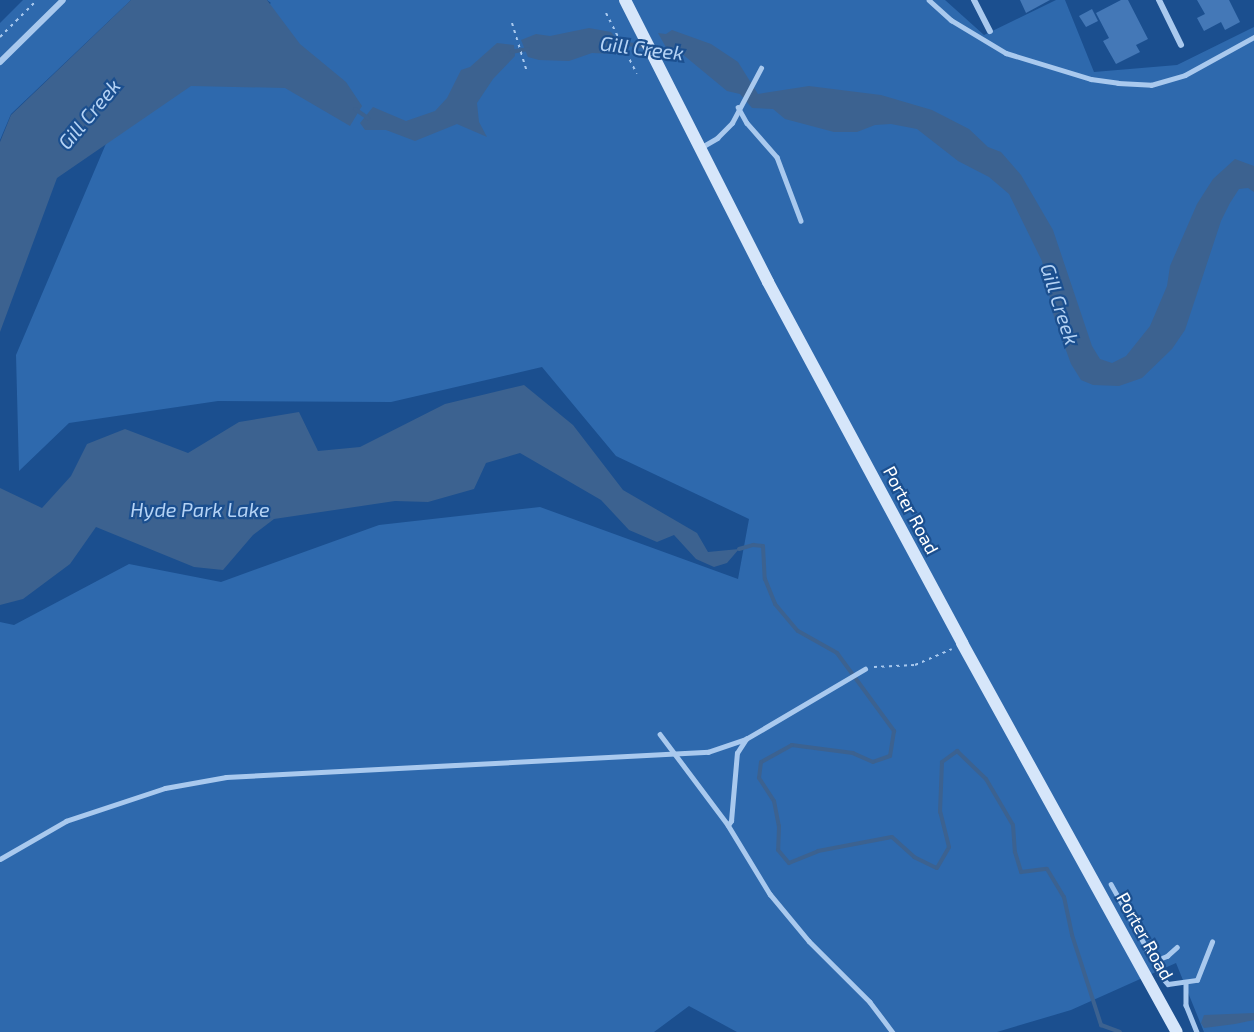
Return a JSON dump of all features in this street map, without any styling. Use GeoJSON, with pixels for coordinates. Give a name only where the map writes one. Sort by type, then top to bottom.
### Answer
{"type":"FeatureCollection","features":[{"type":"Feature","properties":{"kind":"main road","name":"Porter Road"},"geometry":{"type":"LineString","coordinates":[[625,0],[768,282],[962,643],[1177,1032]]}},
{"type":"Feature","properties":{"kind":"street"},"geometry":{"type":"LineString","coordinates":[[0,62],[63,0]]}},
{"type":"Feature","properties":{"kind":"street"},"geometry":{"type":"LineString","coordinates":[[974,0],[990,31]]}},
{"type":"Feature","properties":{"kind":"street"},"geometry":{"type":"LineString","coordinates":[[1159,0],[1181,45]]}},
{"type":"Feature","properties":{"kind":"lane"},"geometry":{"type":"LineString","coordinates":[[929,0],[965,30],[1006,53],[1091,79],[1118,83],[1151,85],[1185,75],[1254,37]]}},
{"type":"Feature","properties":{"kind":"lane"},"geometry":{"type":"LineString","coordinates":[[700,148],[717,138],[732,123],[738,107],[761,68]]}},
{"type":"Feature","properties":{"kind":"lane"},"geometry":{"type":"LineString","coordinates":[[738,107],[747,123],[777,157],[801,221]]}},
{"type":"Feature","properties":{"kind":"lane"},"geometry":{"type":"LineString","coordinates":[[0,858],[66,820],[165,788],[226,777],[678,756],[708,752],[746,739],[865,669]]}},
{"type":"Feature","properties":{"kind":"lane"},"geometry":{"type":"LineString","coordinates":[[660,734],[728,825],[770,894],[808,941],[870,1002],[892,1032]]}},
{"type":"Feature","properties":{"kind":"lane"},"geometry":{"type":"LineString","coordinates":[[728,825],[731,821],[736,753],[746,739]]}},
{"type":"Feature","properties":{"kind":"lane"},"geometry":{"type":"LineString","coordinates":[[1111,884],[1160,975],[1168,984],[1197,980],[1212,942]]}},
{"type":"Feature","properties":{"kind":"lane"},"geometry":{"type":"LineString","coordinates":[[1154,961],[1167,956],[1177,947]]}},
{"type":"Feature","properties":{"kind":"lane"},"geometry":{"type":"LineString","coordinates":[[1186,983],[1186,1005],[1197,1032]]}},
{"type":"Feature","properties":{"kind":"path"},"geometry":{"type":"LineString","coordinates":[[0,37],[37,0]]}},
{"type":"Feature","properties":{"kind":"path"},"geometry":{"type":"LineString","coordinates":[[606,13],[637,74]]}},
{"type":"Feature","properties":{"kind":"path"},"geometry":{"type":"LineString","coordinates":[[512,23],[527,72]]}},
{"type":"Feature","properties":{"kind":"path"},"geometry":{"type":"LineString","coordinates":[[865,669],[879,665],[915,665],[962,643]]}},
{"type":"Feature","properties":{"kind":"shaded area"},"geometry":{"type":"Polygon","coordinates":[[[23,0],[131,0],[11,114],[0,140],[0,23],[23,0]]]}},
{"type":"Feature","properties":{"kind":"shaded area"},"geometry":{"type":"Polygon","coordinates":[[[267,0],[945,0],[984,35],[1056,0],[1065,0],[1094,72],[1177,65],[1254,27],[1254,1032],[1204,1032],[1176,963],[1071,1010],[997,1032],[737,1032],[689,1006],[654,1032],[0,1032],[0,622],[14,625],[129,564],[221,582],[379,525],[540,507],[738,579],[749,519],[616,456],[542,367],[391,402],[218,401],[69,423],[19,471],[16,355],[125,99],[271,3],[267,0]]]}},
{"type":"Feature","properties":{"kind":"water"},"geometry":{"type":"Polygon","coordinates":[[[131,0],[267,0],[300,44],[346,82],[362,106],[350,126],[285,88],[191,86],[57,178],[0,332],[0,142],[11,115],[131,0]]]}},
{"type":"Feature","properties":{"kind":"water"},"geometry":{"type":"Polygon","coordinates":[[[589,28],[611,32],[625,49],[616,54],[592,53],[569,61],[539,60],[528,57],[521,40],[536,34],[550,36],[589,28]]]}},
{"type":"Feature","properties":{"kind":"water"},"geometry":{"type":"Polygon","coordinates":[[[672,30],[711,44],[738,62],[758,94],[809,86],[881,95],[932,110],[969,129],[988,147],[1001,152],[1021,175],[1053,230],[1092,346],[1100,359],[1112,363],[1126,356],[1150,326],[1167,286],[1170,266],[1197,204],[1213,179],[1235,159],[1254,166],[1254,192],[1248,188],[1239,189],[1230,203],[1221,221],[1185,330],[1172,349],[1142,378],[1119,386],[1093,385],[1081,380],[1071,364],[1054,317],[1042,261],[1009,194],[989,177],[958,161],[917,129],[891,124],[875,125],[857,132],[834,132],[785,119],[773,109],[752,108],[740,94],[727,91],[681,53],[668,51],[658,33],[666,34],[672,30]]]}},
{"type":"Feature","properties":{"kind":"water"},"geometry":{"type":"Polygon","coordinates":[[[497,43],[514,45],[515,56],[493,79],[477,103],[479,122],[487,137],[457,124],[415,141],[386,130],[365,130],[360,123],[373,107],[406,121],[435,111],[447,98],[461,70],[470,67],[497,43]]]}},
{"type":"Feature","properties":{"kind":"water","name":"Hyde Park Lake"},"geometry":{"type":"Polygon","coordinates":[[[524,385],[573,425],[623,490],[697,533],[708,552],[739,549],[727,563],[714,567],[696,559],[674,535],[657,542],[629,530],[601,500],[520,453],[486,463],[474,489],[428,502],[395,501],[274,519],[253,535],[223,570],[194,567],[96,527],[70,564],[23,599],[0,605],[0,488],[42,508],[71,476],[87,444],[125,429],[188,453],[239,422],[299,412],[318,451],[360,447],[445,404],[524,385]]]}},
{"type":"Feature","properties":{"kind":"water"},"geometry":{"type":"Polygon","coordinates":[[[1254,1013],[1254,1020],[1235,1024],[1204,1028],[1201,1023],[1204,1015],[1254,1013]]]}},
{"type":"Feature","properties":{"kind":"building"},"geometry":{"type":"Polygon","coordinates":[[[1020,0],[1050,0],[1026,13],[1020,0]]]}},
{"type":"Feature","properties":{"kind":"building"},"geometry":{"type":"Polygon","coordinates":[[[1121,0],[1128,0],[1148,39],[1136,45],[1140,52],[1116,64],[1103,41],[1109,38],[1096,13],[1121,0]]]}},
{"type":"Feature","properties":{"kind":"building"},"geometry":{"type":"Polygon","coordinates":[[[1197,0],[1229,0],[1240,22],[1225,30],[1221,22],[1204,31],[1197,18],[1205,14],[1197,0]]]}},
{"type":"Feature","properties":{"kind":"building"},"geometry":{"type":"Polygon","coordinates":[[[1092,9],[1098,21],[1086,27],[1079,16],[1092,9]]]}},
{"type":"Feature","properties":{"kind":"waterway","name":"Gill Creek"},"geometry":{"type":"LineString","coordinates":[[615,42],[646,47]]}},
{"type":"Feature","properties":{"kind":"waterway","name":"Gill Creek"},"geometry":{"type":"LineString","coordinates":[[654,48],[679,52]]}},
{"type":"Feature","properties":{"kind":"waterway","name":"Gill Creek"},"geometry":{"type":"LineString","coordinates":[[511,52],[528,49]]}},
{"type":"Feature","properties":{"kind":"waterway","name":"Gill Creek"},"geometry":{"type":"LineString","coordinates":[[355,109],[368,118]]}},
{"type":"Feature","properties":{"kind":"waterway"},"geometry":{"type":"LineString","coordinates":[[739,549],[753,545],[763,546],[765,579],[775,604],[798,631],[837,653],[894,731],[890,756],[873,762],[853,753],[792,745],[761,762],[759,778],[774,801],[779,826],[778,850],[789,863],[818,851],[892,837],[914,857],[937,868],[949,847],[940,812],[942,762],[957,751],[986,779],[1013,825],[1015,852],[1021,872],[1047,869],[1064,897],[1072,935],[1101,1025],[1120,1032]]}}]}
